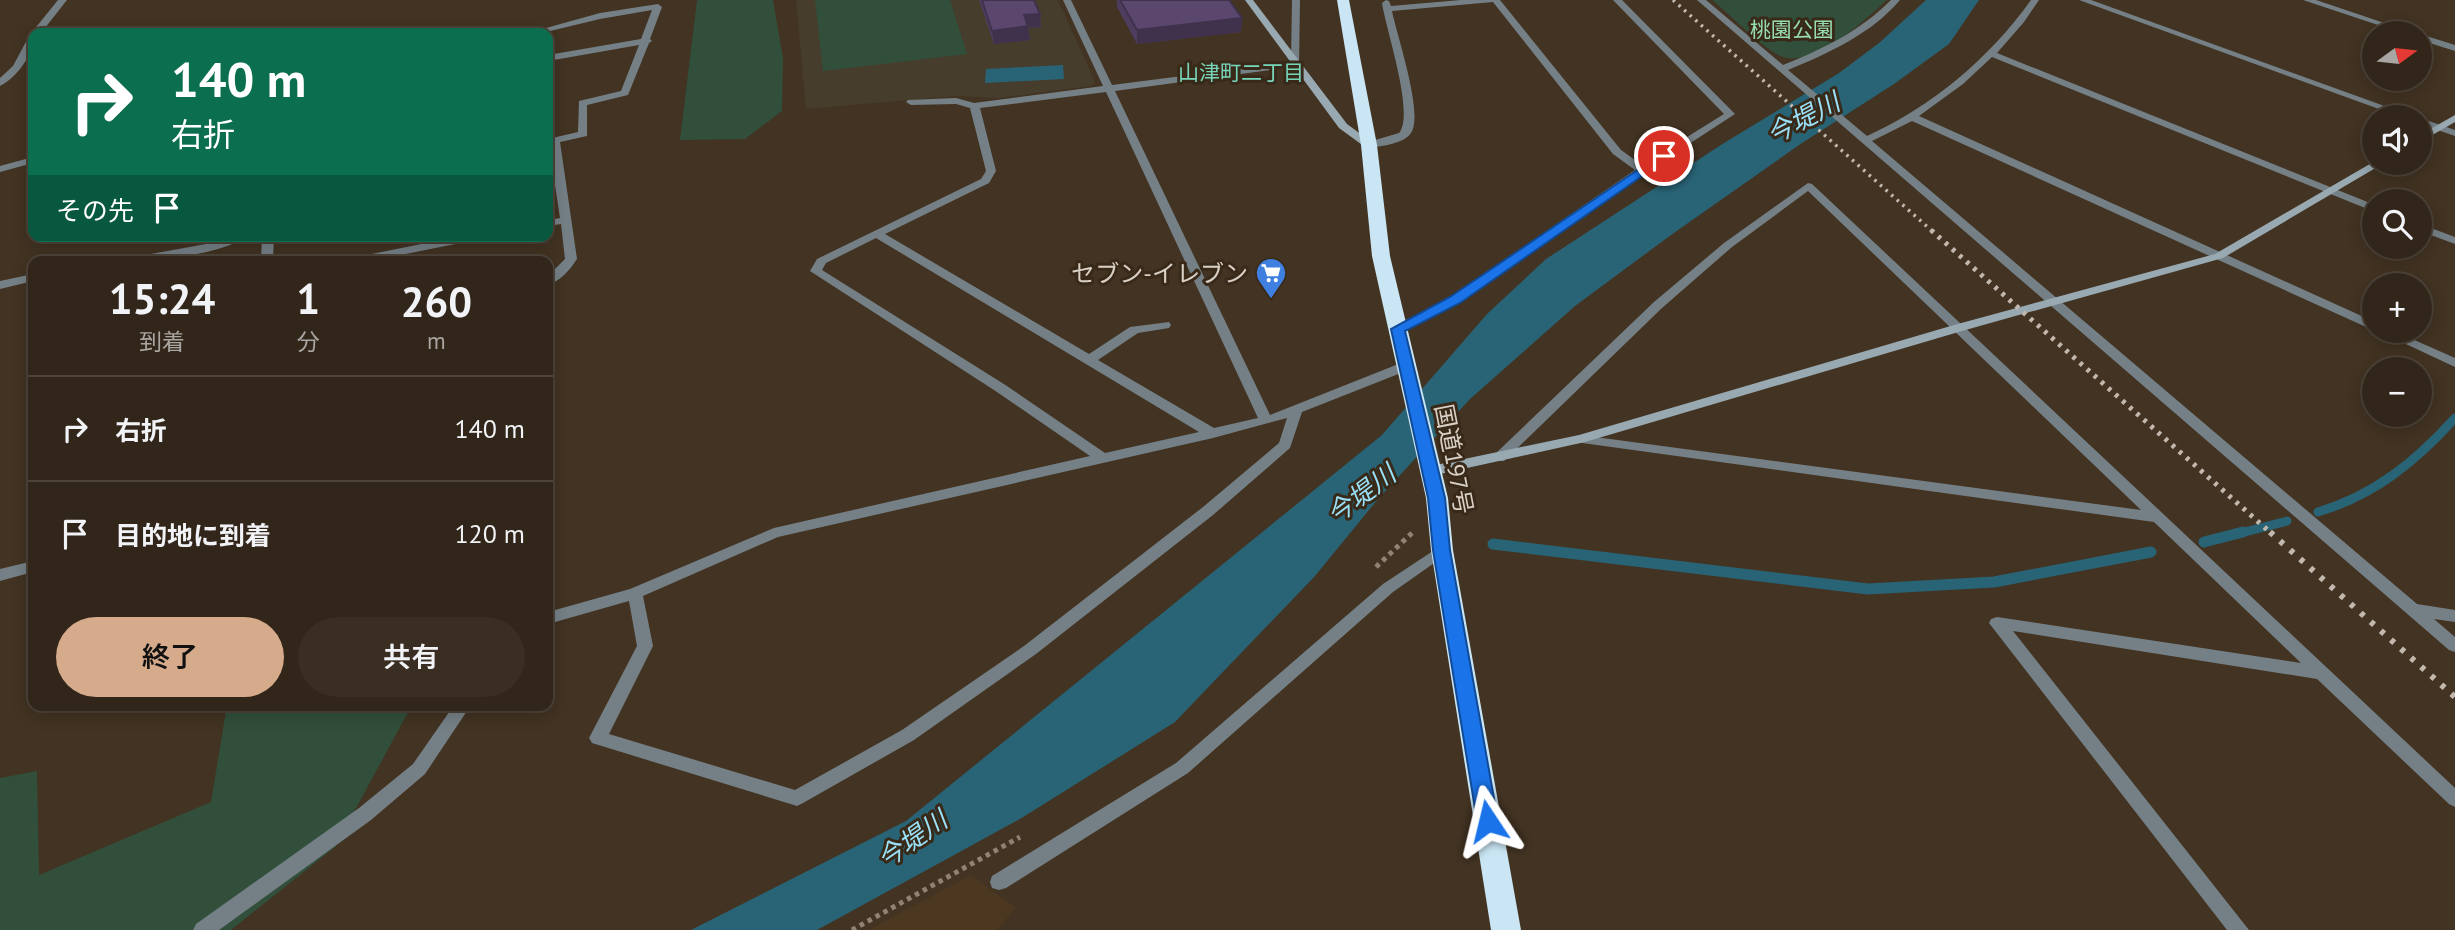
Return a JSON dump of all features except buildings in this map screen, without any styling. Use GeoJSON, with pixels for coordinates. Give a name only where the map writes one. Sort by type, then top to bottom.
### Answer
{"type":"FeatureCollection","features":[{"type":"Feature","properties":{"kind":"highway","name":"国道197号"},"geometry":{"type":"LineString","coordinates":[[1343,0],[1369,145],[1381,256],[1437,498],[1441,550],[1506,930]]}},
{"type":"Feature","properties":{"kind":"street"},"geometry":{"type":"LineString","coordinates":[[40,28],[63,0]]}},
{"type":"Feature","properties":{"kind":"street"},"geometry":{"type":"LineString","coordinates":[[1067,0],[1266,421]]}},
{"type":"Feature","properties":{"kind":"street"},"geometry":{"type":"LineString","coordinates":[[1249,0],[1343,126],[1369,145],[1403,135],[1410,127],[1410,106],[1389,29],[1386,5],[1491,0]]}},
{"type":"Feature","properties":{"kind":"street"},"geometry":{"type":"LineString","coordinates":[[1296,0],[1296,64]]}},
{"type":"Feature","properties":{"kind":"street"},"geometry":{"type":"LineString","coordinates":[[1496,0],[1618,152],[1642,170]]}},
{"type":"Feature","properties":{"kind":"street"},"geometry":{"type":"LineString","coordinates":[[1398,329],[1455,300],[1642,170],[1730,114],[1616,0]]}},
{"type":"Feature","properties":{"kind":"street"},"geometry":{"type":"LineString","coordinates":[[1701,0],[2455,646]]}},
{"type":"Feature","properties":{"kind":"street"},"geometry":{"type":"LineString","coordinates":[[1782,69],[1834,49],[1882,15],[1896,0]]}},
{"type":"Feature","properties":{"kind":"street"},"geometry":{"type":"LineString","coordinates":[[1865,141],[1884,134],[1992,54],[2021,23],[2035,0]]}},
{"type":"Feature","properties":{"kind":"street"},"geometry":{"type":"LineString","coordinates":[[2083,0],[2376,105]]}},
{"type":"Feature","properties":{"kind":"street"},"geometry":{"type":"LineString","coordinates":[[2307,0],[2373,21]]}},
{"type":"Feature","properties":{"kind":"street"},"geometry":{"type":"LineString","coordinates":[[552,28],[600,16],[658,7],[625,93],[582,103],[583,134],[553,142]]}},
{"type":"Feature","properties":{"kind":"street"},"geometry":{"type":"LineString","coordinates":[[553,57],[647,41]]}},
{"type":"Feature","properties":{"kind":"street"},"geometry":{"type":"LineString","coordinates":[[2432,41],[2455,48]]}},
{"type":"Feature","properties":{"kind":"street"},"geometry":{"type":"LineString","coordinates":[[0,83],[17,67],[28,47]]}},
{"type":"Feature","properties":{"kind":"street"},"geometry":{"type":"LineString","coordinates":[[1992,54],[2362,204]]}},
{"type":"Feature","properties":{"kind":"street"},"geometry":{"type":"LineString","coordinates":[[911,102],[956,101],[974,106],[1296,64]]}},
{"type":"Feature","properties":{"kind":"street"},"geometry":{"type":"LineString","coordinates":[[974,106],[992,171],[985,181],[821,261],[816,271],[1002,389],[1101,457]]}},
{"type":"Feature","properties":{"kind":"street"},"geometry":{"type":"LineString","coordinates":[[1910,116],[2362,321]]}},
{"type":"Feature","properties":{"kind":"street"},"geometry":{"type":"LineString","coordinates":[[2432,132],[2455,118]]}},
{"type":"Feature","properties":{"kind":"street"},"geometry":{"type":"LineString","coordinates":[[2432,125],[2455,133]]}},
{"type":"Feature","properties":{"kind":"street"},"geometry":{"type":"LineString","coordinates":[[553,152],[571,259],[553,278]]}},
{"type":"Feature","properties":{"kind":"street"},"geometry":{"type":"LineString","coordinates":[[0,169],[28,161]]}},
{"type":"Feature","properties":{"kind":"street"},"geometry":{"type":"LineString","coordinates":[[1430,464],[1499,458],[1580,439],[1958,328],[2053,304],[2219,256],[2362,173]]}},
{"type":"Feature","properties":{"kind":"street"},"geometry":{"type":"LineString","coordinates":[[1499,458],[1658,305],[1728,245],[1808,186],[2455,799]]}},
{"type":"Feature","properties":{"kind":"street"},"geometry":{"type":"LineString","coordinates":[[553,222],[566,220]]}},
{"type":"Feature","properties":{"kind":"street"},"geometry":{"type":"LineString","coordinates":[[2432,232],[2455,241]]}},
{"type":"Feature","properties":{"kind":"street"},"geometry":{"type":"LineString","coordinates":[[877,234],[1213,434]]}},
{"type":"Feature","properties":{"kind":"street"},"geometry":{"type":"LineString","coordinates":[[156,256],[225,242]]}},
{"type":"Feature","properties":{"kind":"street"},"geometry":{"type":"LineString","coordinates":[[378,256],[449,242]]}},
{"type":"Feature","properties":{"kind":"street"},"geometry":{"type":"LineString","coordinates":[[0,285],[28,279]]}},
{"type":"Feature","properties":{"kind":"street"},"geometry":{"type":"LineString","coordinates":[[1089,360],[1134,330],[1165,326]]}},
{"type":"Feature","properties":{"kind":"street"},"geometry":{"type":"LineString","coordinates":[[2411,343],[2455,363]]}},
{"type":"Feature","properties":{"kind":"street"},"geometry":{"type":"LineString","coordinates":[[553,617],[635,593],[774,533],[1266,421],[1408,372]]}},
{"type":"Feature","properties":{"kind":"street"},"geometry":{"type":"LineString","coordinates":[[635,593],[645,646],[598,738],[797,798],[908,735],[1030,650],[1208,511],[1285,445],[1295,412]]}},
{"type":"Feature","properties":{"kind":"street"},"geometry":{"type":"LineString","coordinates":[[1580,439],[2159,518]]}},
{"type":"Feature","properties":{"kind":"street"},"geometry":{"type":"LineString","coordinates":[[999,882],[1182,768],[1388,588],[1441,550]]}},
{"type":"Feature","properties":{"kind":"street"},"geometry":{"type":"LineString","coordinates":[[0,575],[28,568]]}},
{"type":"Feature","properties":{"kind":"street"},"geometry":{"type":"LineString","coordinates":[[2413,610],[2455,616]]}},
{"type":"Feature","properties":{"kind":"street"},"geometry":{"type":"LineString","coordinates":[[2239,930],[1997,623],[2323,673]]}},
{"type":"Feature","properties":{"kind":"street"},"geometry":{"type":"LineString","coordinates":[[203,930],[365,814],[419,769],[459,711]]}},
{"type":"Feature","properties":{"kind":"path"},"geometry":{"type":"LineString","coordinates":[[1368,575],[1423,522],[1437,498]]}},
{"type":"Feature","properties":{"kind":"path"},"geometry":{"type":"LineString","coordinates":[[852,930],[1033,830]]}},
{"type":"Feature","properties":{"kind":"shaded area"},"geometry":{"type":"Polygon","coordinates":[[[796,0],[1058,0],[1095,82],[1091,86],[998,98],[958,96],[806,109],[796,0]]]}},
{"type":"Feature","properties":{"kind":"shaded area"},"geometry":{"type":"Polygon","coordinates":[[[971,875],[1016,908],[997,930],[868,930],[971,875]]]}},
{"type":"Feature","properties":{"kind":"green space"},"geometry":{"type":"Polygon","coordinates":[[[697,0],[773,0],[783,58],[782,111],[745,139],[680,140],[697,0]]]}},
{"type":"Feature","properties":{"kind":"green space"},"geometry":{"type":"Polygon","coordinates":[[[815,0],[950,0],[967,54],[823,71],[815,0]]]}},
{"type":"Feature","properties":{"kind":"green space","name":"桃園公園"},"geometry":{"type":"Polygon","coordinates":[[[1712,0],[1887,0],[1837,41],[1807,56],[1793,58],[1773,52],[1712,0]]]}},
{"type":"Feature","properties":{"kind":"green space"},"geometry":{"type":"Polygon","coordinates":[[[226,711],[409,711],[335,847],[231,930],[0,930],[0,778],[37,771],[39,875],[211,802],[226,711]]]}},
{"type":"Feature","properties":{"kind":"water","name":"今堤川"},"geometry":{"type":"Polygon","coordinates":[[[1926,0],[1979,0],[1949,44],[1894,84],[1802,143],[1575,306],[1470,399],[1378,499],[1315,576],[1175,722],[1020,819],[817,930],[691,930],[906,821],[1382,435],[1487,314],[1546,259],[1724,143],[1839,73],[1879,43],[1926,0]]]}},
{"type":"Feature","properties":{"kind":"water"},"geometry":{"type":"Polygon","coordinates":[[[1063,65],[1064,79],[985,83],[986,69],[1063,65]]]}},
{"type":"Feature","properties":{"kind":"waterway"},"geometry":{"type":"LineString","coordinates":[[2318,512],[2358,496],[2393,475],[2455,418]]}},
{"type":"Feature","properties":{"kind":"waterway"},"geometry":{"type":"LineString","coordinates":[[2237,534],[2287,521]]}},
{"type":"Feature","properties":{"kind":"waterway"},"geometry":{"type":"LineString","coordinates":[[2204,542],[2243,532]]}},
{"type":"Feature","properties":{"kind":"waterway"},"geometry":{"type":"LineString","coordinates":[[1493,544],[1868,589],[1994,582],[2151,552]]}},
{"type":"Feature","properties":{"kind":"railway"},"geometry":{"type":"LineString","coordinates":[[1673,0],[1932,231]]}},
{"type":"Feature","properties":{"kind":"railway"},"geometry":{"type":"LineString","coordinates":[[1931,230],[2272,534]]}},
{"type":"Feature","properties":{"kind":"railway"},"geometry":{"type":"LineString","coordinates":[[2270,532],[2455,697]]}},
{"type":"Feature","properties":{"kind":"place","name":"セブン-イレブン"},"geometry":{"type":"Point","coordinates":[1271,300]}},
{"type":"Feature","properties":{"kind":"district","name":"山津町二丁目"},"geometry":{"type":"Point","coordinates":[1241,72]}},
{"type":"Feature","properties":{"kind":"route"},"geometry":{"type":"LineString","coordinates":[[1488,821],[1441,550],[1437,498],[1398,329],[1455,300],[1664,156]]}}]}
